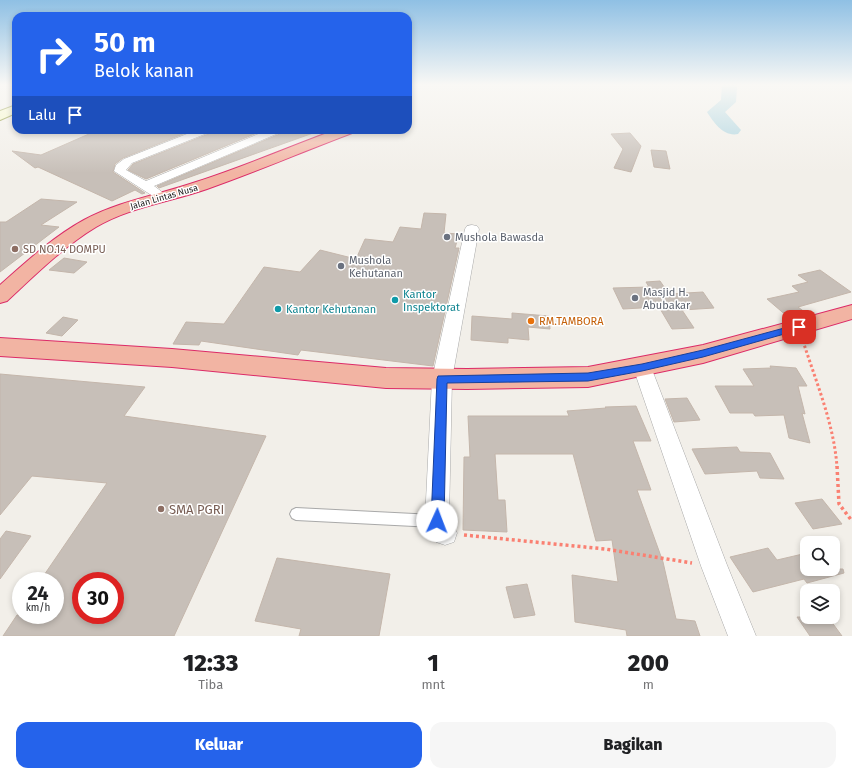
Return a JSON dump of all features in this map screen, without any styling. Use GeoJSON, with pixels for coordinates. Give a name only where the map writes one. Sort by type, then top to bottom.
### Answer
{"type":"FeatureCollection","features":[{"type":"Feature","properties":{"kind":"highway","name":"Jalan Lintas Nusa"},"geometry":{"type":"LineString","coordinates":[[1,293],[49,252],[89,224],[120,210],[201,186],[337,134]]}},
{"type":"Feature","properties":{"kind":"highway"},"geometry":{"type":"LineString","coordinates":[[0,347],[172,358],[386,378],[442,379],[588,377],[642,368],[703,354],[852,312]]}},
{"type":"Feature","properties":{"kind":"street"},"geometry":{"type":"LineString","coordinates":[[162,197],[120,171],[120,167],[128,161],[196,134]]}},
{"type":"Feature","properties":{"kind":"street"},"geometry":{"type":"LineString","coordinates":[[145,186],[268,134]]}},
{"type":"Feature","properties":{"kind":"street"},"geometry":{"type":"LineString","coordinates":[[441,527],[442,379],[472,229]]}},
{"type":"Feature","properties":{"kind":"street"},"geometry":{"type":"LineString","coordinates":[[642,368],[714,566],[742,636]]}},
{"type":"Feature","properties":{"kind":"lane"},"geometry":{"type":"LineString","coordinates":[[296,514],[441,527]]}},
{"type":"Feature","properties":{"kind":"path"},"geometry":{"type":"LineString","coordinates":[[799,327],[828,421],[836,455],[839,504],[852,521]]}},
{"type":"Feature","properties":{"kind":"path"},"geometry":{"type":"LineString","coordinates":[[441,527],[605,549],[714,566]]}},
{"type":"Feature","properties":{"kind":"building"},"geometry":{"type":"Polygon","coordinates":[[[630,133],[641,146],[631,172],[614,168],[623,149],[611,134],[630,133]]]}},
{"type":"Feature","properties":{"kind":"building"},"geometry":{"type":"Polygon","coordinates":[[[89,134],[183,134],[123,158],[115,164],[113,172],[145,193],[142,194],[135,190],[112,201],[38,167],[35,168],[12,151],[41,155],[89,134]]]}},
{"type":"Feature","properties":{"kind":"building"},"geometry":{"type":"Polygon","coordinates":[[[208,134],[254,134],[146,179],[128,170],[133,164],[208,134]]]}},
{"type":"Feature","properties":{"kind":"building"},"geometry":{"type":"Polygon","coordinates":[[[280,134],[310,134],[159,188],[157,186],[280,134]]]}},
{"type":"Feature","properties":{"kind":"building"},"geometry":{"type":"Polygon","coordinates":[[[651,150],[666,151],[670,169],[654,167],[651,150]]]}},
{"type":"Feature","properties":{"kind":"building","name":"SD NO.14 DOMPU"},"geometry":{"type":"Polygon","coordinates":[[[41,199],[77,202],[41,225],[59,227],[0,272],[0,222],[6,222],[41,199]]]}},
{"type":"Feature","properties":{"kind":"building"},"geometry":{"type":"Polygon","coordinates":[[[424,213],[446,214],[444,233],[459,234],[455,248],[459,248],[433,366],[301,350],[298,355],[201,341],[199,345],[173,344],[186,322],[224,324],[264,267],[300,272],[320,250],[356,259],[365,239],[393,242],[400,227],[421,229],[424,213]]]}},
{"type":"Feature","properties":{"kind":"building"},"geometry":{"type":"Polygon","coordinates":[[[64,258],[87,262],[74,273],[49,270],[64,258]]]}},
{"type":"Feature","properties":{"kind":"building"},"geometry":{"type":"Polygon","coordinates":[[[820,270],[851,292],[798,307],[806,313],[788,317],[767,299],[799,292],[792,286],[808,282],[798,275],[820,270]]]}},
{"type":"Feature","properties":{"kind":"building"},"geometry":{"type":"Polygon","coordinates":[[[660,281],[669,294],[703,292],[714,308],[682,310],[694,328],[672,329],[659,307],[623,309],[613,288],[649,287],[646,282],[660,281]]]}},
{"type":"Feature","properties":{"kind":"building"},"geometry":{"type":"Polygon","coordinates":[[[512,313],[549,316],[550,329],[528,327],[529,340],[508,338],[508,343],[471,340],[472,316],[512,319],[512,313]]]}},
{"type":"Feature","properties":{"kind":"building"},"geometry":{"type":"Polygon","coordinates":[[[63,317],[78,320],[62,336],[46,333],[63,317]]]}},
{"type":"Feature","properties":{"kind":"building"},"geometry":{"type":"Polygon","coordinates":[[[770,366],[796,368],[807,386],[798,386],[805,414],[802,413],[810,443],[789,438],[784,415],[755,416],[753,413],[730,413],[715,386],[754,386],[743,369],[771,368],[770,366]]]}},
{"type":"Feature","properties":{"kind":"building","name":"SMA PGRI"},"geometry":{"type":"Polygon","coordinates":[[[0,374],[145,387],[124,416],[266,436],[174,636],[3,636],[12,622],[12,624],[64,624],[64,572],[46,572],[107,483],[32,476],[0,515],[0,374]]]}},
{"type":"Feature","properties":{"kind":"building"},"geometry":{"type":"Polygon","coordinates":[[[687,398],[700,420],[674,422],[665,399],[687,398]]]}},
{"type":"Feature","properties":{"kind":"building"},"geometry":{"type":"Polygon","coordinates":[[[636,406],[651,441],[633,441],[651,490],[637,490],[663,562],[676,619],[695,621],[700,636],[627,636],[626,630],[575,622],[572,575],[618,582],[612,540],[596,541],[573,454],[495,454],[498,500],[505,500],[507,532],[463,530],[464,457],[470,457],[468,416],[569,416],[567,411],[606,408],[605,407],[636,406]]]}},
{"type":"Feature","properties":{"kind":"building"},"geometry":{"type":"Polygon","coordinates":[[[737,447],[740,452],[770,453],[784,479],[760,478],[757,471],[705,474],[692,449],[737,447]]]}},
{"type":"Feature","properties":{"kind":"building"},"geometry":{"type":"Polygon","coordinates":[[[822,499],[842,524],[813,529],[795,503],[822,499]]]}},
{"type":"Feature","properties":{"kind":"building"},"geometry":{"type":"Polygon","coordinates":[[[6,531],[31,536],[0,579],[0,539],[6,531]]]}},
{"type":"Feature","properties":{"kind":"building"},"geometry":{"type":"Polygon","coordinates":[[[768,548],[777,560],[800,555],[800,576],[833,576],[807,583],[804,579],[753,592],[730,557],[768,548]]]}},
{"type":"Feature","properties":{"kind":"building"},"geometry":{"type":"Polygon","coordinates":[[[277,558],[390,574],[379,636],[299,636],[301,629],[255,621],[277,558]]]}},
{"type":"Feature","properties":{"kind":"building"},"geometry":{"type":"Polygon","coordinates":[[[840,569],[843,569],[844,573],[840,574],[840,569]]]}},
{"type":"Feature","properties":{"kind":"building"},"geometry":{"type":"Polygon","coordinates":[[[527,584],[535,615],[514,618],[506,587],[527,584]]]}},
{"type":"Feature","properties":{"kind":"building"},"geometry":{"type":"Polygon","coordinates":[[[802,624],[833,624],[842,636],[810,636],[802,624]]]}},
{"type":"Feature","properties":{"kind":"waterway"},"geometry":{"type":"LineString","coordinates":[[717,114],[732,130]]}},
{"type":"Feature","properties":{"kind":"place","name":"Mushola Bawasda"},"geometry":{"type":"Point","coordinates":[447,237]}},
{"type":"Feature","properties":{"kind":"place","name":"SD NO.14 DOMPU"},"geometry":{"type":"Point","coordinates":[15,249]}},
{"type":"Feature","properties":{"kind":"place","name":"Mushola Kehutanan"},"geometry":{"type":"Point","coordinates":[341,266]}},
{"type":"Feature","properties":{"kind":"place","name":"Masjid H. Abubakar"},"geometry":{"type":"Point","coordinates":[635,298]}},
{"type":"Feature","properties":{"kind":"place","name":"Kantor Inspektorat"},"geometry":{"type":"Point","coordinates":[395,300]}},
{"type":"Feature","properties":{"kind":"place","name":"Kantor Kehutanan"},"geometry":{"type":"Point","coordinates":[278,309]}},
{"type":"Feature","properties":{"kind":"place","name":"RM.TAMBORA"},"geometry":{"type":"Point","coordinates":[531,321]}},
{"type":"Feature","properties":{"kind":"place","name":"SMA PGRI"},"geometry":{"type":"Point","coordinates":[161,509]}},
{"type":"Feature","properties":{"kind":"route"},"geometry":{"type":"LineString","coordinates":[[437,521],[442,379],[467,380],[588,377],[642,368],[703,354],[799,327]]}}]}
